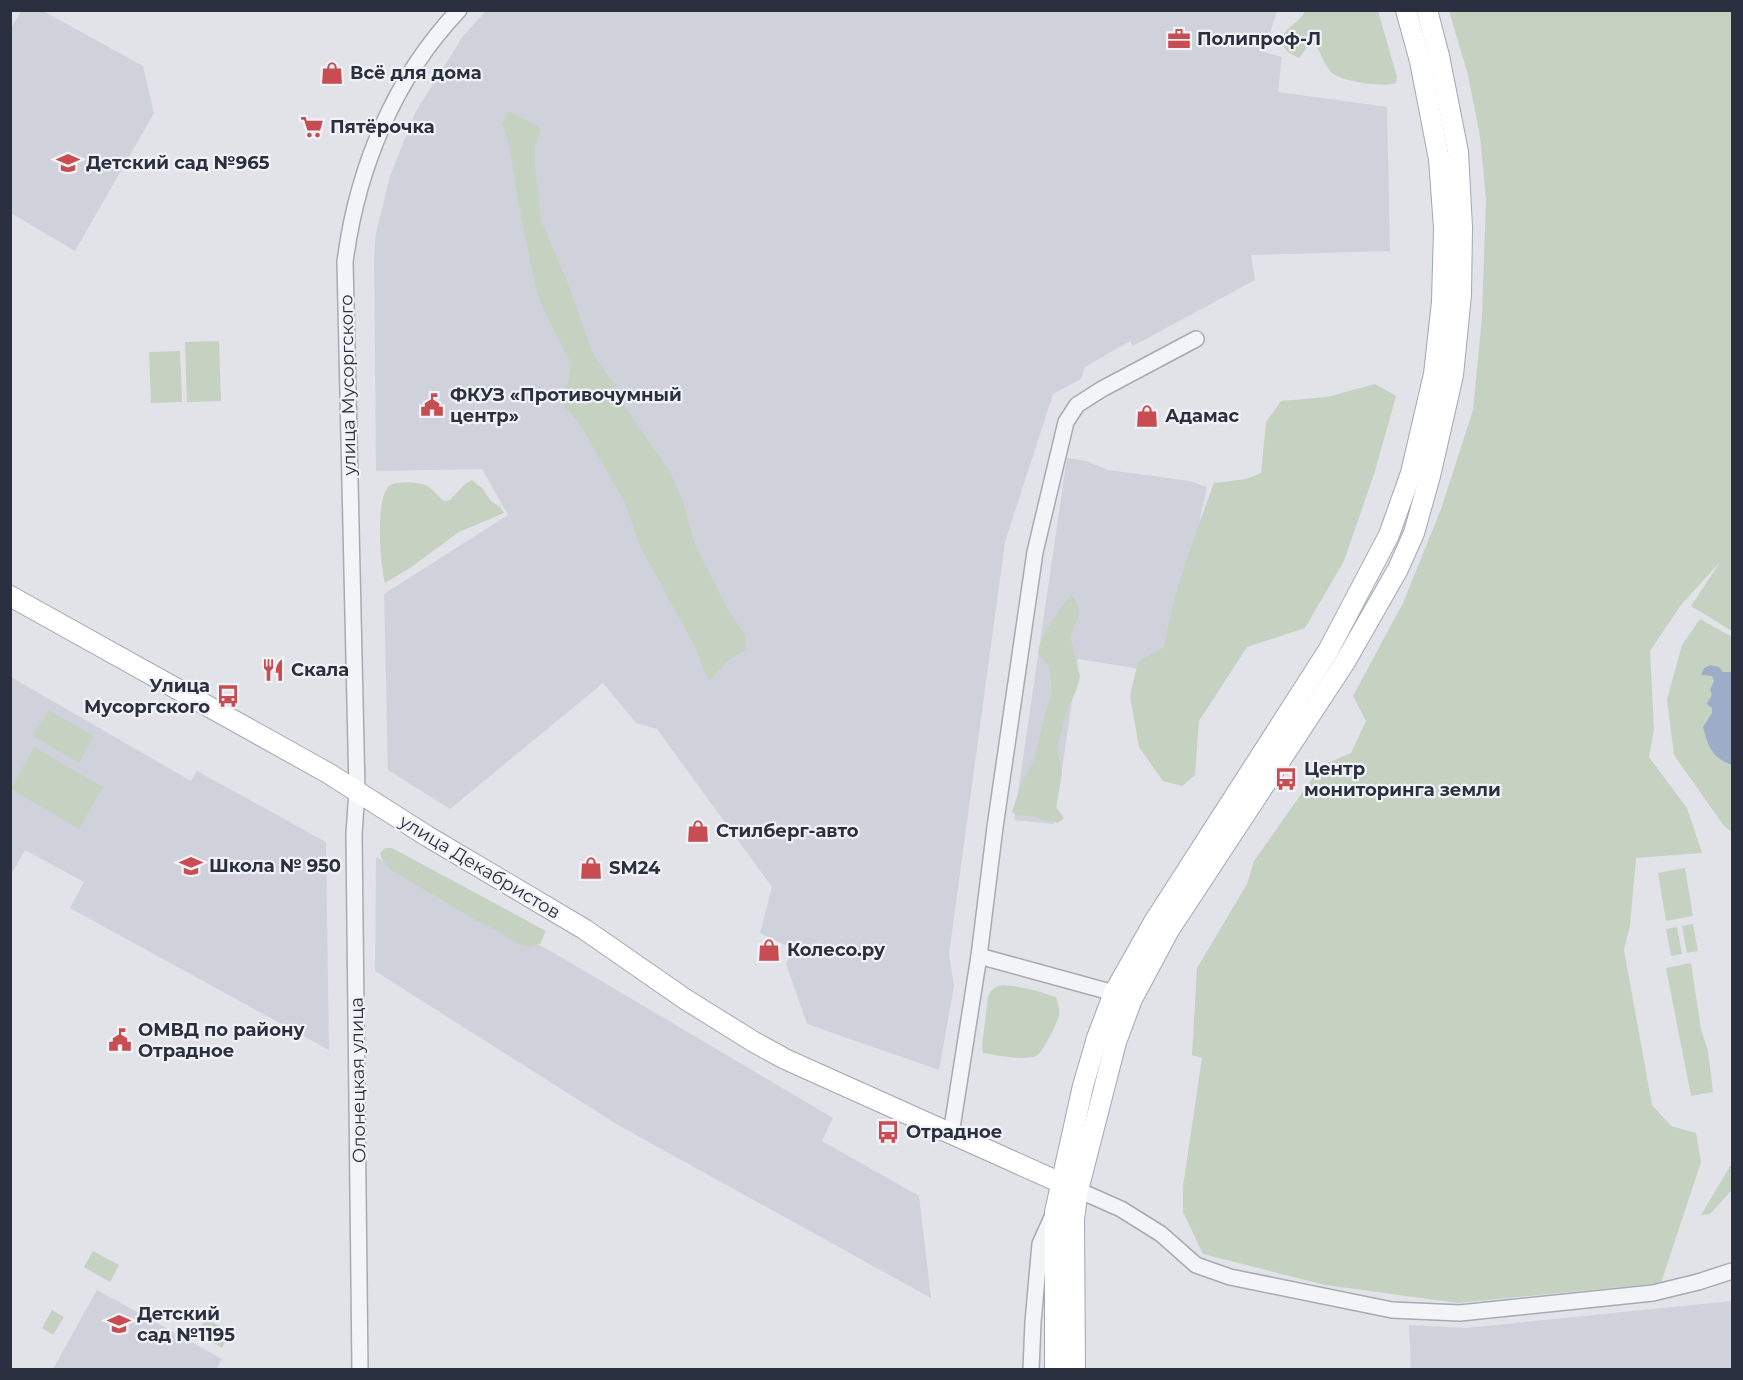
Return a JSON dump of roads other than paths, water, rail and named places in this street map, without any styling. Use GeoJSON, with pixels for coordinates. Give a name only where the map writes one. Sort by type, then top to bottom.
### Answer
{"type":"FeatureCollection","features":[{"type":"Feature","properties":{"kind":"main road"},"geometry":{"type":"LineString","coordinates":[[1075,1370],[1074,1219],[1069,1187],[1083,1086],[1097,1038],[1114,993],[1160,912],[1328,651],[1389,535],[1411,473],[1434,374],[1442,302],[1444,228],[1439,159],[1420,61],[1406,10]]}},
{"type":"Feature","properties":{"kind":"main road"},"geometry":{"type":"LineString","coordinates":[[1055,1370],[1055,1212],[1069,1187],[1132,999],[1169,930],[1345,662],[1398,569],[1414,533],[1430,477],[1453,375],[1461,295],[1462,227],[1458,152],[1439,56],[1427,10]]}},
{"type":"Feature","properties":{"kind":"main road","name":"улица Декабристов"},"geometry":{"type":"LineString","coordinates":[[10,596],[220,711],[357,790],[427,836],[584,929],[685,999],[754,1042],[785,1059],[1069,1187]]}},
{"type":"Feature","properties":{"kind":"street","name":"улица Мусоргского"},"geometry":{"type":"LineString","coordinates":[[357,790],[345,262],[347,240],[373,145],[390,108],[421,59],[459,10]]}},
{"type":"Feature","properties":{"kind":"street"},"geometry":{"type":"LineString","coordinates":[[951,1134],[979,956],[995,827],[1035,552],[1066,422],[1077,405],[1102,388],[1196,339]]}},
{"type":"Feature","properties":{"kind":"street","name":"Олонецкая улица"},"geometry":{"type":"LineString","coordinates":[[357,790],[354,834],[360,1370]]}},
{"type":"Feature","properties":{"kind":"street"},"geometry":{"type":"LineString","coordinates":[[979,956],[1114,993]]}},
{"type":"Feature","properties":{"kind":"street"},"geometry":{"type":"LineString","coordinates":[[1069,1187],[1121,1209],[1161,1234],[1196,1265],[1230,1277],[1392,1310],[1460,1313],[1653,1293],[1689,1285],[1732,1271]]}},
{"type":"Feature","properties":{"kind":"street"},"geometry":{"type":"LineString","coordinates":[[1031,1370],[1040,1244],[1055,1212]]}},
{"type":"Feature","properties":{"kind":"water"},"geometry":{"type":"Polygon","coordinates":[[[1710,665],[1719,667],[1723,672],[1732,672],[1732,765],[1715,755],[1703,727],[1712,713],[1712,708],[1707,704],[1714,681],[1712,676],[1701,675],[1704,668],[1710,665]]]}},
{"type":"Feature","properties":{"kind":"place","name":"Полипроф-Л"},"geometry":{"type":"Point","coordinates":[1179,39]}},
{"type":"Feature","properties":{"kind":"place","name":"Всё для дома"},"geometry":{"type":"Point","coordinates":[332,73]}},
{"type":"Feature","properties":{"kind":"place","name":"Пятёрочка"},"geometry":{"type":"Point","coordinates":[312,127]}},
{"type":"Feature","properties":{"kind":"place","name":"Детский сад №965"},"geometry":{"type":"Point","coordinates":[68,163]}},
{"type":"Feature","properties":{"kind":"place","name":"ФКУЗ «Противочумный центр»"},"geometry":{"type":"Point","coordinates":[432,405]}},
{"type":"Feature","properties":{"kind":"place","name":"Адамас"},"geometry":{"type":"Point","coordinates":[1147,416]}},
{"type":"Feature","properties":{"kind":"place","name":"Скала"},"geometry":{"type":"Point","coordinates":[273,670]}},
{"type":"Feature","properties":{"kind":"place","name":"Улица Мусоргского"},"geometry":{"type":"Point","coordinates":[228,696]}},
{"type":"Feature","properties":{"kind":"place","name":"Центр мониторинга земли"},"geometry":{"type":"Point","coordinates":[1286,779]}},
{"type":"Feature","properties":{"kind":"place","name":"Стилберг-авто"},"geometry":{"type":"Point","coordinates":[698,831]}},
{"type":"Feature","properties":{"kind":"place","name":"Школа № 950"},"geometry":{"type":"Point","coordinates":[191,866]}},
{"type":"Feature","properties":{"kind":"place","name":"SM24"},"geometry":{"type":"Point","coordinates":[591,868]}},
{"type":"Feature","properties":{"kind":"place","name":"Колесо.ру"},"geometry":{"type":"Point","coordinates":[769,950]}},
{"type":"Feature","properties":{"kind":"place","name":"ОМВД по району Отрадное"},"geometry":{"type":"Point","coordinates":[120,1040]}},
{"type":"Feature","properties":{"kind":"place","name":"Отрадное"},"geometry":{"type":"Point","coordinates":[888,1132]}},
{"type":"Feature","properties":{"kind":"place","name":"Детский сад №1195"},"geometry":{"type":"Point","coordinates":[119,1324]}}]}
